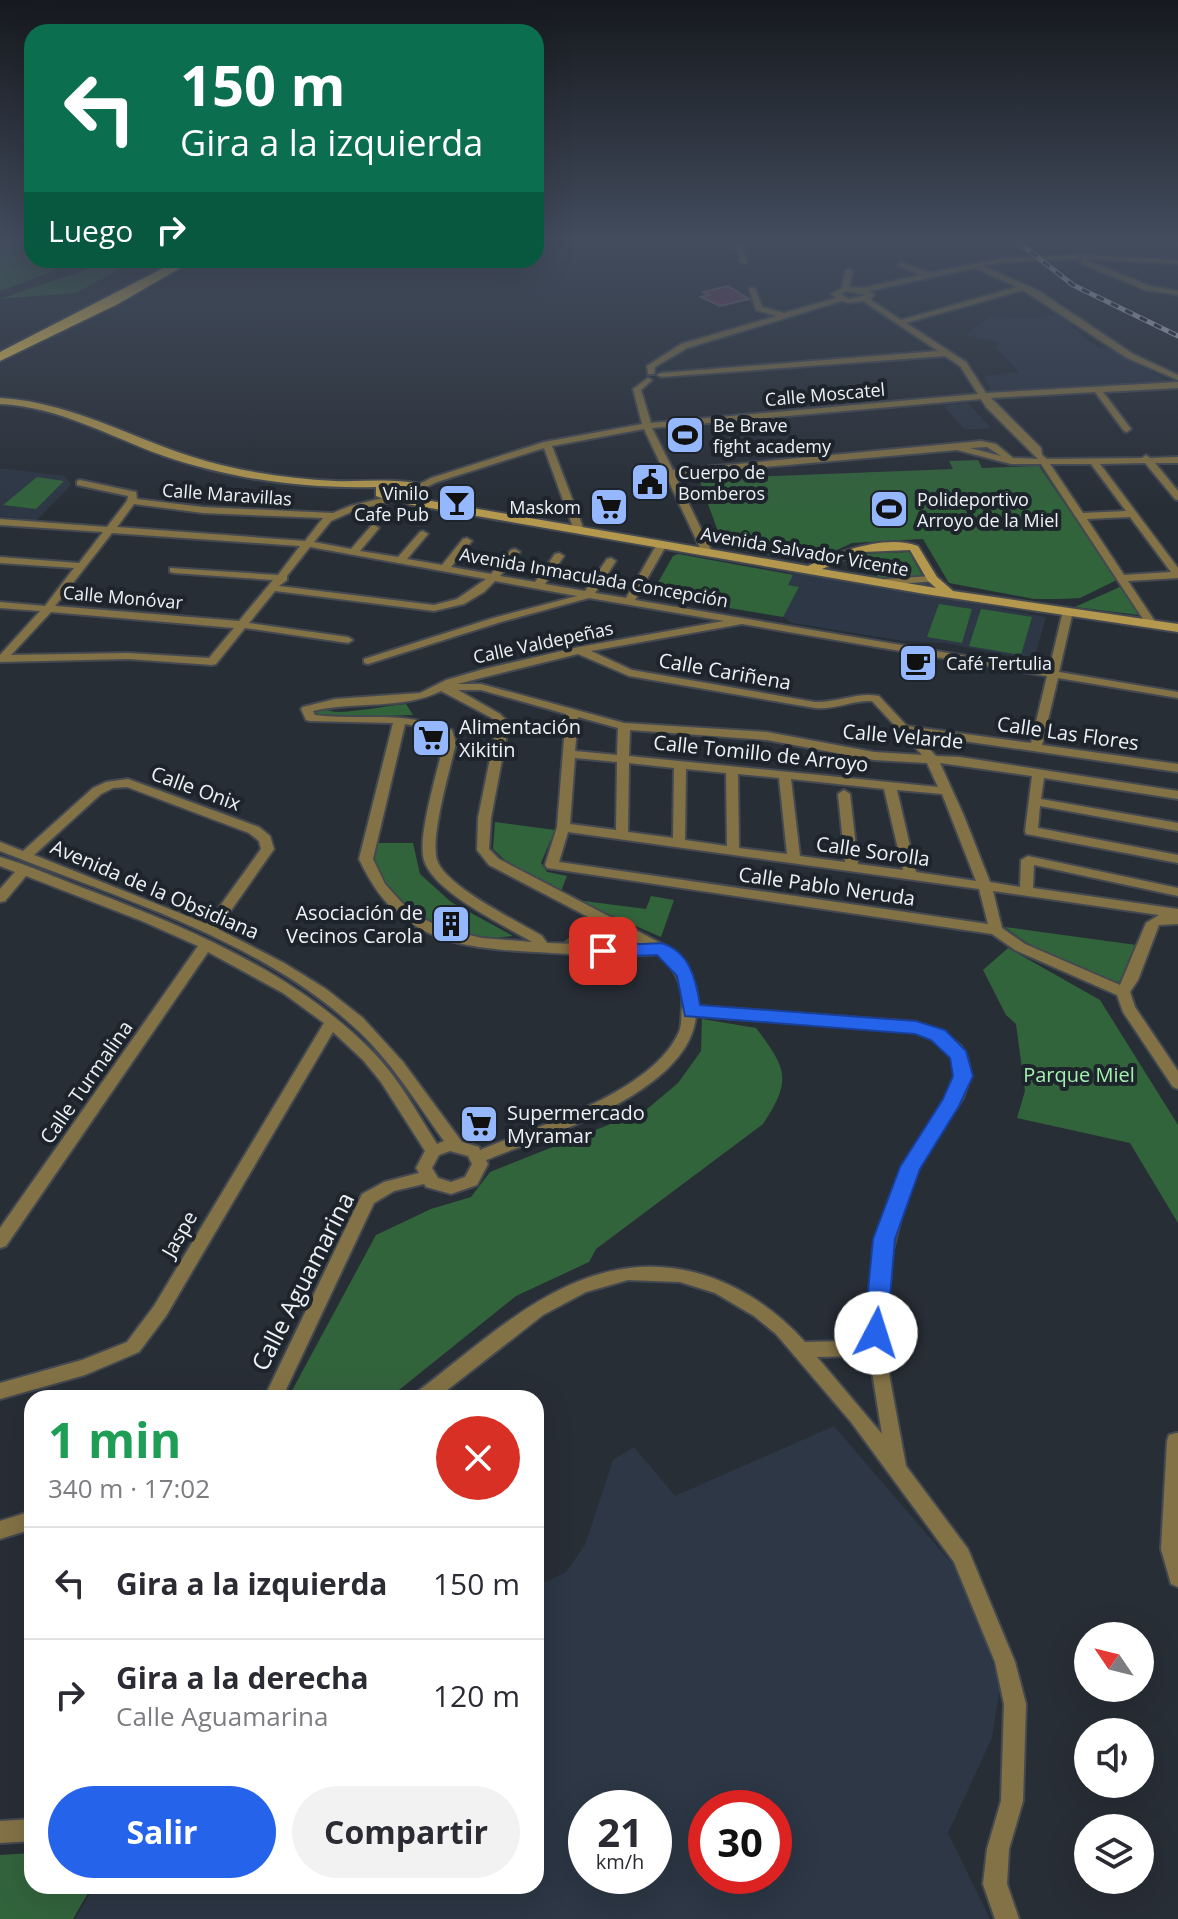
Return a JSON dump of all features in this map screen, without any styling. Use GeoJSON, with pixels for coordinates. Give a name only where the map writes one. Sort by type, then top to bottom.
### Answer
{"type":"FeatureCollection","features":[{"type":"Feature","properties":{"kind":"highway"},"geometry":{"type":"LineString","coordinates":[[0,345],[28,332]]}},
{"type":"Feature","properties":{"kind":"highway"},"geometry":{"type":"LineString","coordinates":[[0,357],[51,332]]}},
{"type":"Feature","properties":{"kind":"street"},"geometry":{"type":"LineString","coordinates":[[707,552],[647,426],[637,389],[649,376],[651,366],[684,346],[730,332]]}},
{"type":"Feature","properties":{"kind":"street"},"geometry":{"type":"LineString","coordinates":[[912,332],[963,364],[984,396],[1040,457],[1151,623]]}},
{"type":"Feature","properties":{"kind":"street"},"geometry":{"type":"LineString","coordinates":[[1095,332],[1130,356],[1178,378]]}},
{"type":"Feature","properties":{"kind":"street"},"geometry":{"type":"LineString","coordinates":[[649,376],[658,379],[661,375],[947,353]]}},
{"type":"Feature","properties":{"kind":"street","name":"Calle Moscatel"},"geometry":{"type":"LineString","coordinates":[[414,488],[547,444],[581,435],[647,426],[984,396],[1178,385]]}},
{"type":"Feature","properties":{"kind":"street"},"geometry":{"type":"LineString","coordinates":[[1097,389],[1127,429]]}},
{"type":"Feature","properties":{"kind":"street"},"geometry":{"type":"LineString","coordinates":[[0,401],[41,405],[194,462],[263,476],[337,483],[388,494],[414,488]]}},
{"type":"Feature","properties":{"kind":"street"},"geometry":{"type":"LineString","coordinates":[[547,444],[579,530]]}},
{"type":"Feature","properties":{"kind":"street"},"geometry":{"type":"LineString","coordinates":[[671,473],[989,444],[999,446],[1011,461],[1040,457],[1178,460]]}},
{"type":"Feature","properties":{"kind":"street"},"geometry":{"type":"LineString","coordinates":[[1146,458],[1178,497]]}},
{"type":"Feature","properties":{"kind":"street"},"geometry":{"type":"LineString","coordinates":[[1093,460],[1178,575]]}},
{"type":"Feature","properties":{"kind":"street","name":"Calle Maravillas"},"geometry":{"type":"LineString","coordinates":[[80,483],[133,494],[132,501],[219,511],[333,516]]}},
{"type":"Feature","properties":{"kind":"street"},"geometry":{"type":"LineString","coordinates":[[1,659],[128,656],[212,662],[333,516],[388,494],[414,488]]}},
{"type":"Feature","properties":{"kind":"street"},"geometry":{"type":"LineString","coordinates":[[414,488],[427,504]]}},
{"type":"Feature","properties":{"kind":"street","name":"Avenida Salvador Vicente"},"geometry":{"type":"LineString","coordinates":[[388,494],[427,504],[707,552],[1178,628]]}},
{"type":"Feature","properties":{"kind":"street"},"geometry":{"type":"LineString","coordinates":[[1,659],[48,609],[132,501]]}},
{"type":"Feature","properties":{"kind":"street"},"geometry":{"type":"LineString","coordinates":[[1080,516],[1134,514]]}},
{"type":"Feature","properties":{"kind":"street","name":"Avenida Inmaculada Concepción"},"geometry":{"type":"LineString","coordinates":[[0,522],[308,544],[1178,695]]}},
{"type":"Feature","properties":{"kind":"street"},"geometry":{"type":"LineString","coordinates":[[354,552],[374,528]]}},
{"type":"Feature","properties":{"kind":"street"},"geometry":{"type":"LineString","coordinates":[[400,561],[423,534]]}},
{"type":"Feature","properties":{"kind":"street"},"geometry":{"type":"LineString","coordinates":[[444,569],[467,541]]}},
{"type":"Feature","properties":{"kind":"street"},"geometry":{"type":"LineString","coordinates":[[629,602],[662,544]]}},
{"type":"Feature","properties":{"kind":"street"},"geometry":{"type":"LineString","coordinates":[[812,569],[860,549],[909,546],[914,548],[932,579],[950,593]]}},
{"type":"Feature","properties":{"kind":"street"},"geometry":{"type":"LineString","coordinates":[[274,588],[434,608],[458,605],[492,578],[515,552]]}},
{"type":"Feature","properties":{"kind":"street"},"geometry":{"type":"LineString","coordinates":[[538,586],[559,556]]}},
{"type":"Feature","properties":{"kind":"street"},"geometry":{"type":"LineString","coordinates":[[0,560],[82,566]]}},
{"type":"Feature","properties":{"kind":"street"},"geometry":{"type":"LineString","coordinates":[[368,661],[588,595],[611,561]]}},
{"type":"Feature","properties":{"kind":"street"},"geometry":{"type":"LineString","coordinates":[[174,570],[283,578]]}},
{"type":"Feature","properties":{"kind":"street"},"geometry":{"type":"LineString","coordinates":[[1122,578],[1178,575]]}},
{"type":"Feature","properties":{"kind":"street"},"geometry":{"type":"LineString","coordinates":[[886,582],[932,579]]}},
{"type":"Feature","properties":{"kind":"street","name":"Calle Monóvar"},"geometry":{"type":"LineString","coordinates":[[0,605],[243,625],[348,640]]}},
{"type":"Feature","properties":{"kind":"street"},"geometry":{"type":"LineString","coordinates":[[1036,746],[1068,611]]}},
{"type":"Feature","properties":{"kind":"street","name":"Calle Valdepeñas"},"geometry":{"type":"LineString","coordinates":[[400,719],[330,721],[310,718],[307,709],[335,702],[401,700],[422,696],[484,672],[579,650],[728,626],[741,621]]}},
{"type":"Feature","properties":{"kind":"street","name":"Calle Cariñena"},"geometry":{"type":"LineString","coordinates":[[579,650],[629,673],[815,705],[828,706],[868,697],[880,702],[905,729]]}},
{"type":"Feature","properties":{"kind":"street"},"geometry":{"type":"LineString","coordinates":[[443,687],[481,687],[572,714],[563,827]]}},
{"type":"Feature","properties":{"kind":"street"},"geometry":{"type":"LineString","coordinates":[[443,687],[496,716],[503,723],[501,748],[485,816],[483,850],[494,862],[514,874],[661,949],[675,960],[686,975],[692,1011],[687,1037],[665,1064],[622,1096],[478,1157]]}},
{"type":"Feature","properties":{"kind":"street","name":"Calle Velarde"},"geometry":{"type":"LineString","coordinates":[[572,714],[624,726],[767,736],[874,756],[931,758],[1178,795]]}},
{"type":"Feature","properties":{"kind":"street"},"geometry":{"type":"LineString","coordinates":[[542,947],[537,939],[461,892],[437,872],[430,860],[428,844],[450,743],[448,732],[428,722],[400,719],[366,859],[383,890],[414,920],[459,941],[486,945],[634,952],[661,949]]}},
{"type":"Feature","properties":{"kind":"street"},"geometry":{"type":"LineString","coordinates":[[622,836],[624,726]]}},
{"type":"Feature","properties":{"kind":"street"},"geometry":{"type":"LineString","coordinates":[[905,729],[931,758],[946,791],[985,887],[996,930]]}},
{"type":"Feature","properties":{"kind":"street","name":"Calle Las Flores"},"geometry":{"type":"LineString","coordinates":[[905,729],[1178,768]]}},
{"type":"Feature","properties":{"kind":"street","name":"Calle Tomillo de Arroyo"},"geometry":{"type":"LineString","coordinates":[[571,754],[946,791]]}},
{"type":"Feature","properties":{"kind":"street"},"geometry":{"type":"LineString","coordinates":[[679,844],[680,764]]}},
{"type":"Feature","properties":{"kind":"street"},"geometry":{"type":"LineString","coordinates":[[732,770],[733,850]]}},
{"type":"Feature","properties":{"kind":"street"},"geometry":{"type":"LineString","coordinates":[[1038,773],[1031,831],[1178,859]]}},
{"type":"Feature","properties":{"kind":"street"},"geometry":{"type":"LineString","coordinates":[[785,776],[794,859]]}},
{"type":"Feature","properties":{"kind":"street","name":"Calle Onix"},"geometry":{"type":"LineString","coordinates":[[24,863],[97,791],[110,785],[128,783],[254,830],[265,839],[268,849],[207,938]]}},
{"type":"Feature","properties":{"kind":"street"},"geometry":{"type":"LineString","coordinates":[[890,786],[911,877]]}},
{"type":"Feature","properties":{"kind":"street"},"geometry":{"type":"LineString","coordinates":[[844,794],[852,869]]}},
{"type":"Feature","properties":{"kind":"street"},"geometry":{"type":"LineString","coordinates":[[1033,801],[1178,827]]}},
{"type":"Feature","properties":{"kind":"street","name":"Calle Sorolla"},"geometry":{"type":"LineString","coordinates":[[563,827],[1178,913]]}},
{"type":"Feature","properties":{"kind":"street","name":"Calle Pablo Neruda"},"geometry":{"type":"LineString","coordinates":[[563,827],[552,857],[552,865],[562,868],[996,930],[1020,947],[1123,992]]}},
{"type":"Feature","properties":{"kind":"street","name":"Avenida de la Obsidiana"},"geometry":{"type":"LineString","coordinates":[[0,846],[24,863],[296,976],[358,1022],[409,1078],[456,1145]]}},
{"type":"Feature","properties":{"kind":"street"},"geometry":{"type":"LineString","coordinates":[[1026,891],[1028,860],[1178,892]]}},
{"type":"Feature","properties":{"kind":"street","name":"Avenida de la Obsidiana"},"geometry":{"type":"LineString","coordinates":[[0,861],[24,863]]}},
{"type":"Feature","properties":{"kind":"street"},"geometry":{"type":"LineString","coordinates":[[0,898],[24,863]]}},
{"type":"Feature","properties":{"kind":"street"},"geometry":{"type":"LineString","coordinates":[[1178,920],[1159,919],[1153,923],[1131,980],[1123,992],[1128,1008],[1178,1083]]}},
{"type":"Feature","properties":{"kind":"street","name":"Avenida de la Obsidiana"},"geometry":{"type":"LineString","coordinates":[[207,938],[286,988],[332,1022],[369,1057],[433,1151]]}},
{"type":"Feature","properties":{"kind":"street","name":"Calle Turmalina"},"geometry":{"type":"LineString","coordinates":[[0,1241],[207,938]]}},
{"type":"Feature","properties":{"kind":"street"},"geometry":{"type":"LineString","coordinates":[[692,1011],[916,1027],[938,1035],[960,1056],[963,1076],[952,1101],[910,1167],[884,1239],[876,1333],[898,1470]]}},
{"type":"Feature","properties":{"kind":"street","name":"Jaspe"},"geometry":{"type":"LineString","coordinates":[[0,1391],[85,1367],[133,1347],[139,1341],[332,1022]]}},
{"type":"Feature","properties":{"kind":"street"},"geometry":{"type":"LineString","coordinates":[[456,1145],[466,1147],[478,1157],[479,1172],[463,1186],[441,1187],[427,1177],[425,1161],[433,1151],[456,1145]]}},
{"type":"Feature","properties":{"kind":"street","name":"Calle Aguamarina"},"geometry":{"type":"LineString","coordinates":[[277,1390],[368,1199],[390,1186],[427,1177]]}},
{"type":"Feature","properties":{"kind":"street"},"geometry":{"type":"LineString","coordinates":[[433,1390],[537,1310],[581,1286],[628,1273],[680,1275],[721,1288],[760,1311],[801,1350],[850,1406],[961,1556],[1005,1662],[1015,1704],[1012,1801],[998,1849],[995,1884],[1007,1919]]}},
{"type":"Feature","properties":{"kind":"street"},"geometry":{"type":"LineString","coordinates":[[801,1350],[851,1348],[876,1333]]}},
{"type":"Feature","properties":{"kind":"street"},"geometry":{"type":"LineString","coordinates":[[1176,1441],[1171,1549],[1178,1577]]}},
{"type":"Feature","properties":{"kind":"street"},"geometry":{"type":"LineString","coordinates":[[0,1530],[24,1522]]}},
{"type":"Feature","properties":{"kind":"street"},"geometry":{"type":"LineString","coordinates":[[0,1832],[24,1830]]}},
{"type":"Feature","properties":{"kind":"shaded area"},"geometry":{"type":"Polygon","coordinates":[[[970,332],[1079,332],[1097,347],[1108,348],[1168,381],[991,391],[984,376],[1019,372],[996,348],[999,343],[966,335],[970,332]]]}},
{"type":"Feature","properties":{"kind":"shaded area"},"geometry":{"type":"Polygon","coordinates":[[[968,403],[991,428],[965,430],[943,405],[968,403]]]}},
{"type":"Feature","properties":{"kind":"shaded area"},"geometry":{"type":"Polygon","coordinates":[[[0,468],[65,476],[71,485],[37,520],[0,516],[0,468]]]}},
{"type":"Feature","properties":{"kind":"shaded area"},"geometry":{"type":"Polygon","coordinates":[[[678,554],[793,574],[845,579],[1046,617],[1034,660],[943,643],[903,641],[792,623],[783,617],[651,595],[673,556],[678,554]]]}},
{"type":"Feature","properties":{"kind":"shaded area"},"geometry":{"type":"Polygon","coordinates":[[[834,1426],[967,1581],[1000,1687],[992,1738],[948,1833],[990,1919],[75,1919],[90,1894],[544,1894],[544,1582],[566,1572],[585,1545],[613,1460],[634,1447],[675,1496],[834,1426]]]}},
{"type":"Feature","properties":{"kind":"green space","name":"Polideportivo Arroyo de la Miel"},"geometry":{"type":"Polygon","coordinates":[[[978,460],[982,468],[1039,466],[1117,580],[1080,598],[1034,599],[949,583],[923,539],[852,543],[811,562],[724,548],[699,479],[953,469],[949,461],[978,460]]]}},
{"type":"Feature","properties":{"kind":"green space"},"geometry":{"type":"Polygon","coordinates":[[[37,477],[64,481],[36,509],[3,505],[37,477]]]}},
{"type":"Feature","properties":{"kind":"green space"},"geometry":{"type":"Polygon","coordinates":[[[909,552],[923,577],[880,578],[845,564],[859,558],[857,554],[909,552]]]}},
{"type":"Feature","properties":{"kind":"green space"},"geometry":{"type":"Polygon","coordinates":[[[678,554],[793,575],[788,585],[799,587],[783,617],[651,595],[673,556],[678,554]]]}},
{"type":"Feature","properties":{"kind":"green space"},"geometry":{"type":"Polygon","coordinates":[[[1122,586],[1139,615],[1075,607],[1122,586]]]}},
{"type":"Feature","properties":{"kind":"green space"},"geometry":{"type":"Polygon","coordinates":[[[939,604],[972,609],[962,643],[927,637],[939,604]]]}},
{"type":"Feature","properties":{"kind":"green space"},"geometry":{"type":"Polygon","coordinates":[[[981,609],[1032,617],[1021,655],[969,646],[981,609]]]}},
{"type":"Feature","properties":{"kind":"green space"},"geometry":{"type":"Polygon","coordinates":[[[406,704],[413,715],[325,718],[313,712],[348,711],[406,704]]]}},
{"type":"Feature","properties":{"kind":"green space"},"geometry":{"type":"Polygon","coordinates":[[[495,822],[555,830],[541,863],[547,872],[567,876],[561,891],[510,865],[493,849],[495,822]]]}},
{"type":"Feature","properties":{"kind":"green space"},"geometry":{"type":"Polygon","coordinates":[[[375,843],[413,843],[420,874],[451,902],[513,936],[462,937],[416,914],[389,889],[380,874],[375,859],[375,843]]]}},
{"type":"Feature","properties":{"kind":"green space"},"geometry":{"type":"Polygon","coordinates":[[[651,896],[674,900],[661,937],[576,900],[646,909],[651,896]]]}},
{"type":"Feature","properties":{"kind":"green space"},"geometry":{"type":"Polygon","coordinates":[[[585,925],[634,943],[561,944],[585,925]]]}},
{"type":"Feature","properties":{"kind":"green space"},"geometry":{"type":"Polygon","coordinates":[[[1005,927],[1136,945],[1130,965],[1119,982],[1059,961],[1005,927]]]}},
{"type":"Feature","properties":{"kind":"green space","name":"Parque Miel"},"geometry":{"type":"Polygon","coordinates":[[[1008,948],[1100,1000],[1178,1125],[1178,1223],[1130,1143],[1017,1118],[1025,1091],[1016,1024],[1006,1015],[983,970],[1008,948]]]}},
{"type":"Feature","properties":{"kind":"green space"},"geometry":{"type":"Polygon","coordinates":[[[702,1019],[756,1028],[774,1054],[782,1074],[779,1096],[763,1124],[596,1249],[589,1262],[516,1296],[399,1390],[292,1390],[376,1235],[431,1209],[471,1197],[490,1172],[646,1110],[678,1083],[701,1051],[702,1019]]]}},
{"type":"Feature","properties":{"kind":"green space"},"geometry":{"type":"Polygon","coordinates":[[[24,1854],[24,1894],[87,1894],[73,1919],[0,1919],[0,1855],[24,1854]]]}},
{"type":"Feature","properties":{"kind":"railway"},"geometry":{"type":"LineString","coordinates":[[1169,332],[1178,336]]}},
{"type":"Feature","properties":{"kind":"place","name":"Be Brave fight academy"},"geometry":{"type":"Point","coordinates":[685,435]}},
{"type":"Feature","properties":{"kind":"place","name":"Cuerpo de Bomberos"},"geometry":{"type":"Point","coordinates":[650,482]}},
{"type":"Feature","properties":{"kind":"place","name":"Vinilo Cafe Pub"},"geometry":{"type":"Point","coordinates":[457,503]}},
{"type":"Feature","properties":{"kind":"place","name":"Maskom"},"geometry":{"type":"Point","coordinates":[609,507]}},
{"type":"Feature","properties":{"kind":"place","name":"Polideportivo Arroyo de la Miel"},"geometry":{"type":"Point","coordinates":[889,509]}},
{"type":"Feature","properties":{"kind":"place","name":"Café Tertulia"},"geometry":{"type":"Point","coordinates":[918,663]}},
{"type":"Feature","properties":{"kind":"place","name":"Alimentación Xikitin"},"geometry":{"type":"Point","coordinates":[431,738]}},
{"type":"Feature","properties":{"kind":"place","name":"Asociación de Vecinos Carola"},"geometry":{"type":"Point","coordinates":[451,924]}},
{"type":"Feature","properties":{"kind":"place","name":"Supermercado Myramar"},"geometry":{"type":"Point","coordinates":[479,1124]}},
{"type":"Feature","properties":{"kind":"route"},"geometry":{"type":"LineString","coordinates":[[603,951],[661,949],[682,966],[692,1011],[916,1027],[938,1035],[960,1056],[963,1076],[952,1101],[910,1167],[884,1239],[876,1333]]}}]}
